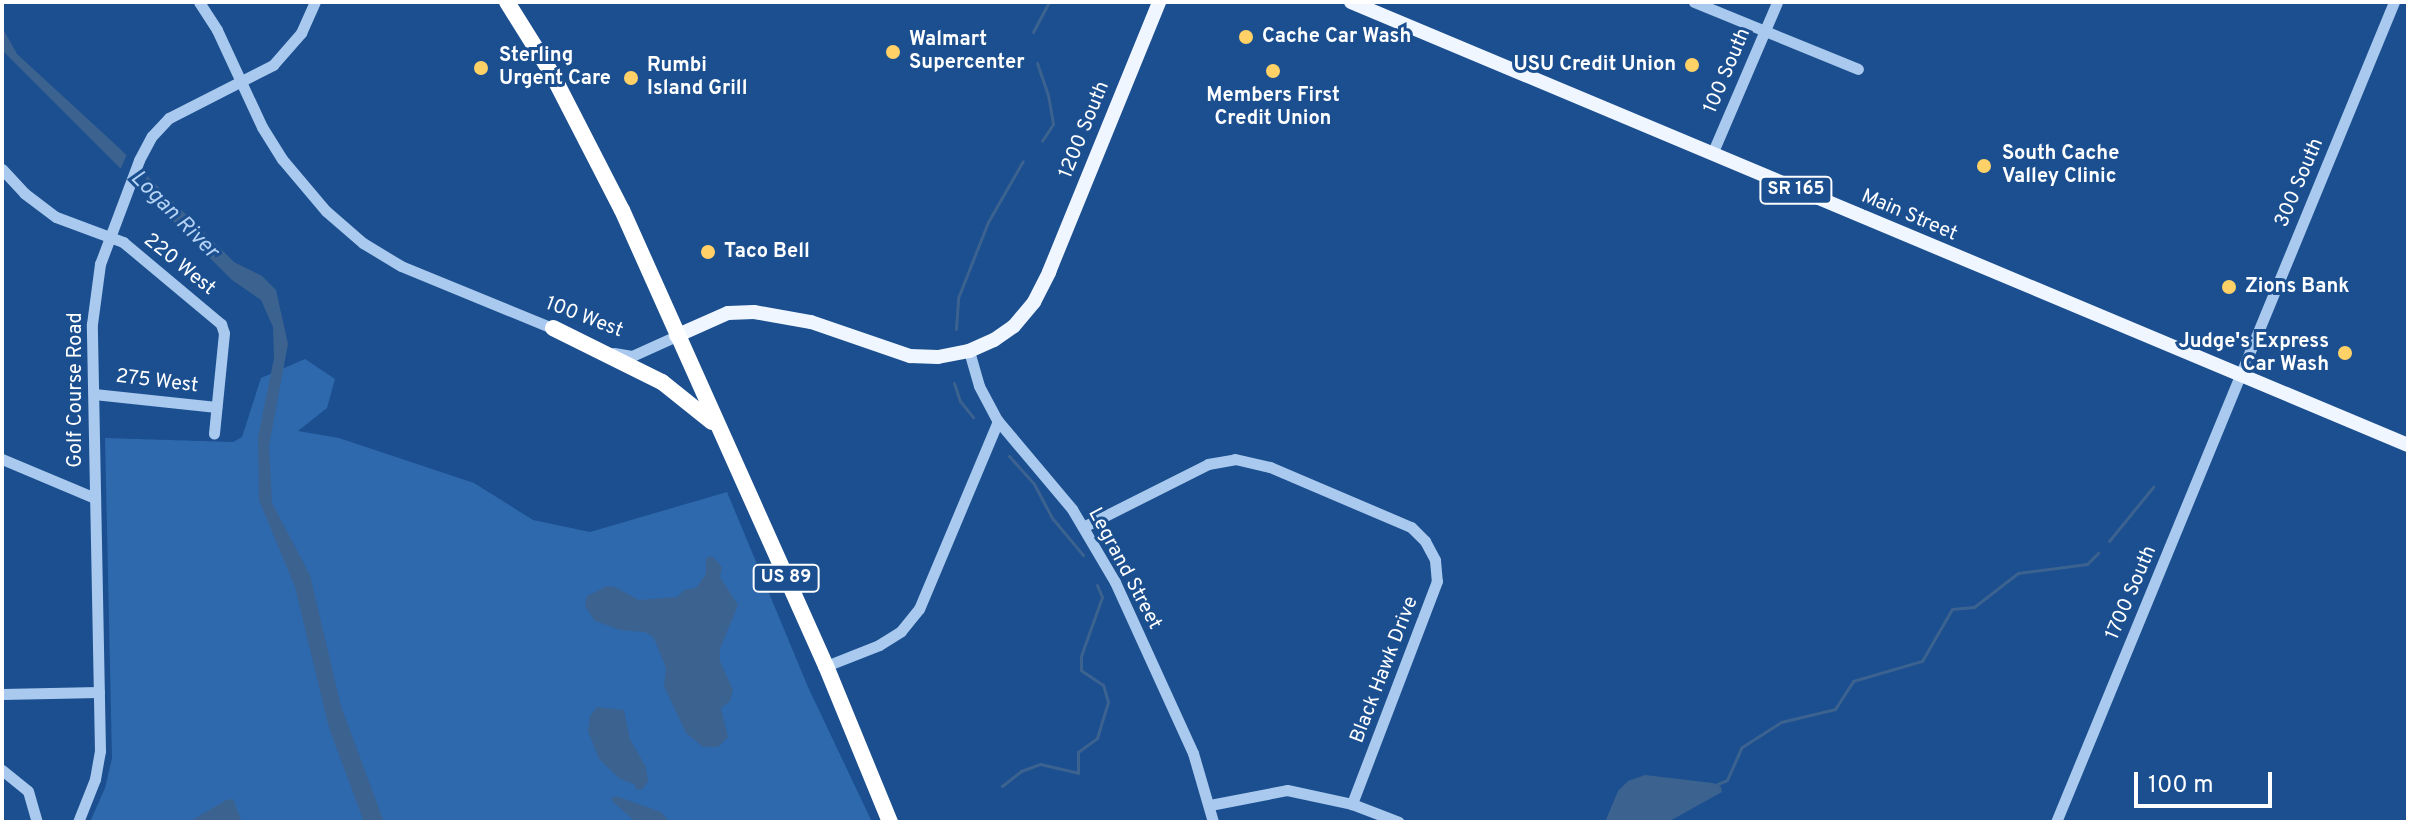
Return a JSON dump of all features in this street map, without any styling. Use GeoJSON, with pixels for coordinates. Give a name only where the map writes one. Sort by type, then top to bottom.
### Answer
{"type":"FeatureCollection","features":[{"type":"Feature","properties":{"kind":"highway","name":"US 89"},"geometry":{"type":"LineString","coordinates":[[507,2],[590,144],[826,666],[890,822]]}},
{"type":"Feature","properties":{"kind":"highway"},"geometry":{"type":"LineString","coordinates":[[553,328],[669,386],[718,428]]}},
{"type":"Feature","properties":{"kind":"main road","name":"1200 South"},"geometry":{"type":"LineString","coordinates":[[1049,272],[1159,2]]}},
{"type":"Feature","properties":{"kind":"main road","name":"Main Street"},"geometry":{"type":"LineString","coordinates":[[1351,2],[2240,378],[2408,445]]}},
{"type":"Feature","properties":{"kind":"main road","name":"100 West"},"geometry":{"type":"LineString","coordinates":[[676,336],[728,313],[754,312],[811,322],[910,356],[938,357],[969,351],[1014,326],[1034,302],[1049,272]]}},
{"type":"Feature","properties":{"kind":"street","name":"100 West"},"geometry":{"type":"LineString","coordinates":[[199,2],[217,30],[241,84],[282,159],[326,211],[363,243],[401,266],[618,354],[632,356],[676,336]]}},
{"type":"Feature","properties":{"kind":"street","name":"Golf Course Road"},"geometry":{"type":"LineString","coordinates":[[78,822],[95,779],[100,751],[94,290],[128,187],[152,136],[169,118],[241,84],[285,54],[301,33],[315,2]]}},
{"type":"Feature","properties":{"kind":"street"},"geometry":{"type":"LineString","coordinates":[[1694,2],[1858,69]]}},
{"type":"Feature","properties":{"kind":"street","name":"100 South"},"geometry":{"type":"LineString","coordinates":[[1712,154],[1777,2]]}},
{"type":"Feature","properties":{"kind":"street","name":"300 South"},"geometry":{"type":"LineString","coordinates":[[2240,378],[2394,2]]}},
{"type":"Feature","properties":{"kind":"street","name":"220 West"},"geometry":{"type":"LineString","coordinates":[[2,169],[24,193],[56,217],[123,242],[221,324],[224,333],[216,407]]}},
{"type":"Feature","properties":{"kind":"street","name":"Legrand Street"},"geometry":{"type":"LineString","coordinates":[[969,351],[979,386],[998,421],[1083,527],[1115,582],[1193,753],[1213,822]]}},
{"type":"Feature","properties":{"kind":"street","name":"1700 South"},"geometry":{"type":"LineString","coordinates":[[2056,822],[2240,378]]}},
{"type":"Feature","properties":{"kind":"street","name":"275 West"},"geometry":{"type":"LineString","coordinates":[[94,394],[216,407]]}},
{"type":"Feature","properties":{"kind":"street"},"geometry":{"type":"LineString","coordinates":[[214,434],[216,407]]}},
{"type":"Feature","properties":{"kind":"street"},"geometry":{"type":"LineString","coordinates":[[826,666],[879,645],[901,631],[919,609],[998,421]]}},
{"type":"Feature","properties":{"kind":"street"},"geometry":{"type":"LineString","coordinates":[[2,459],[95,498]]}},
{"type":"Feature","properties":{"kind":"street","name":"Black Hawk Drive"},"geometry":{"type":"LineString","coordinates":[[1083,527],[1208,464],[1235,459],[1270,467],[1411,527],[1425,541],[1435,560],[1437,581],[1352,804]]}},
{"type":"Feature","properties":{"kind":"street"},"geometry":{"type":"LineString","coordinates":[[2,694],[99,692]]}},
{"type":"Feature","properties":{"kind":"street"},"geometry":{"type":"LineString","coordinates":[[2,770],[28,791],[37,822]]}},
{"type":"Feature","properties":{"kind":"street"},"geometry":{"type":"LineString","coordinates":[[1210,805],[1287,790],[1352,804],[1399,822]]}},
{"type":"Feature","properties":{"kind":"shaded area"},"geometry":{"type":"Polygon","coordinates":[[[305,359],[335,379],[327,408],[298,431],[339,438],[474,483],[533,520],[590,532],[727,492],[808,687],[872,822],[90,822],[105,788],[112,758],[105,438],[233,442],[242,437],[261,378],[305,359]]]}},
{"type":"Feature","properties":{"kind":"water","name":"Logan River"},"geometry":{"type":"Polygon","coordinates":[[[2,27],[17,54],[117,146],[234,262],[262,276],[276,290],[288,344],[269,446],[272,503],[310,575],[341,706],[384,822],[364,822],[329,728],[295,587],[259,500],[258,437],[274,358],[273,327],[261,300],[232,280],[2,50],[2,27]]]}},
{"type":"Feature","properties":{"kind":"water"},"geometry":{"type":"Polygon","coordinates":[[[712,556],[722,567],[720,577],[738,605],[720,649],[720,661],[733,690],[730,701],[721,708],[728,737],[718,747],[703,747],[686,733],[664,686],[666,668],[654,638],[645,632],[620,630],[595,621],[585,606],[587,596],[607,586],[639,600],[677,597],[684,590],[696,588],[706,574],[706,558],[712,556]]]}},
{"type":"Feature","properties":{"kind":"water"},"geometry":{"type":"Polygon","coordinates":[[[597,707],[624,710],[630,739],[646,767],[648,781],[643,789],[636,790],[634,784],[620,779],[599,759],[588,731],[590,716],[597,707]]]}},
{"type":"Feature","properties":{"kind":"water"},"geometry":{"type":"Polygon","coordinates":[[[1645,775],[1713,783],[1721,787],[1722,792],[1668,822],[1605,822],[1618,791],[1628,781],[1645,775]]]}},
{"type":"Feature","properties":{"kind":"water"},"geometry":{"type":"Polygon","coordinates":[[[616,796],[661,812],[670,822],[636,822],[614,803],[611,799],[616,796]]]}},
{"type":"Feature","properties":{"kind":"water"},"geometry":{"type":"Polygon","coordinates":[[[233,799],[242,822],[189,822],[226,800],[233,799]]]}},
{"type":"Feature","properties":{"kind":"pier"},"geometry":{"type":"Polygon","coordinates":[[[127,154],[149,172],[140,193],[119,173],[127,154]]]}},
{"type":"Feature","properties":{"kind":"waterway"},"geometry":{"type":"LineString","coordinates":[[1033,32],[1049,2]]}},
{"type":"Feature","properties":{"kind":"waterway"},"geometry":{"type":"LineString","coordinates":[[1037,63],[1048,95],[1053,124],[1042,141]]}},
{"type":"Feature","properties":{"kind":"waterway"},"geometry":{"type":"LineString","coordinates":[[956,329],[958,298],[988,222],[1023,161]]}},
{"type":"Feature","properties":{"kind":"waterway"},"geometry":{"type":"LineString","coordinates":[[954,383],[960,401],[973,417]]}},
{"type":"Feature","properties":{"kind":"waterway"},"geometry":{"type":"LineString","coordinates":[[1009,456],[1034,484],[1053,519],[1083,555]]}},
{"type":"Feature","properties":{"kind":"waterway"},"geometry":{"type":"LineString","coordinates":[[2109,541],[2153,487]]}},
{"type":"Feature","properties":{"kind":"waterway"},"geometry":{"type":"LineString","coordinates":[[1713,786],[1727,780],[1742,747],[1781,722],[1835,709],[1853,681],[1922,661],[1952,609],[1974,607],[2018,573],[2087,564],[2098,553]]}},
{"type":"Feature","properties":{"kind":"waterway"},"geometry":{"type":"LineString","coordinates":[[1002,786],[1021,771],[1040,764],[1078,773],[1078,752],[1097,738],[1108,702],[1103,685],[1081,670],[1081,656],[1102,597],[1097,585]]}},
{"type":"Feature","properties":{"kind":"place","name":"Cache Car Wash"},"geometry":{"type":"Point","coordinates":[1246,37]}},
{"type":"Feature","properties":{"kind":"place","name":"Walmart Supercenter"},"geometry":{"type":"Point","coordinates":[893,52]}},
{"type":"Feature","properties":{"kind":"place","name":"USU Credit Union"},"geometry":{"type":"Point","coordinates":[1692,65]}},
{"type":"Feature","properties":{"kind":"place","name":"Sterling Urgent Care"},"geometry":{"type":"Point","coordinates":[481,68]}},
{"type":"Feature","properties":{"kind":"place","name":"Members First Credit Union"},"geometry":{"type":"Point","coordinates":[1273,71]}},
{"type":"Feature","properties":{"kind":"place","name":"Rumbi Island Grill"},"geometry":{"type":"Point","coordinates":[631,78]}},
{"type":"Feature","properties":{"kind":"place","name":"South Cache Valley Clinic"},"geometry":{"type":"Point","coordinates":[1984,166]}},
{"type":"Feature","properties":{"kind":"place","name":"Taco Bell"},"geometry":{"type":"Point","coordinates":[708,252]}},
{"type":"Feature","properties":{"kind":"place","name":"Zions Bank"},"geometry":{"type":"Point","coordinates":[2229,287]}},
{"type":"Feature","properties":{"kind":"place","name":"Judge's Express Car Wash"},"geometry":{"type":"Point","coordinates":[2345,353]}}]}
